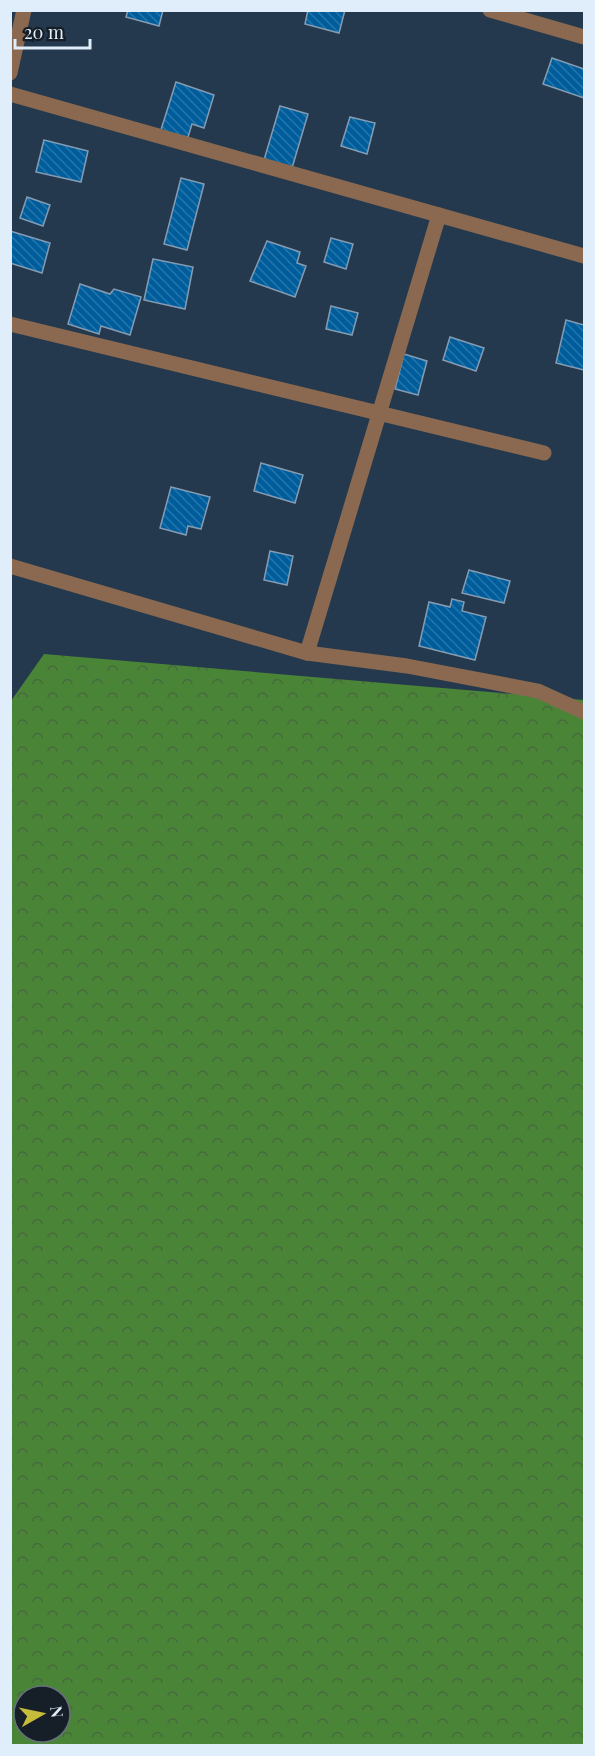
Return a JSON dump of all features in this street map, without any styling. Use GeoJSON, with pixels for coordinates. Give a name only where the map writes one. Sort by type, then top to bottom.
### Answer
{"type":"FeatureCollection","features":[{"type":"Feature","properties":{"kind":"street"},"geometry":{"type":"LineString","coordinates":[[10,73],[24,10]]}},
{"type":"Feature","properties":{"kind":"street"},"geometry":{"type":"LineString","coordinates":[[490,10],[585,37]]}},
{"type":"Feature","properties":{"kind":"street"},"geometry":{"type":"LineString","coordinates":[[10,94],[585,256]]}},
{"type":"Feature","properties":{"kind":"street"},"geometry":{"type":"LineString","coordinates":[[307,653],[439,215]]}},
{"type":"Feature","properties":{"kind":"street"},"geometry":{"type":"LineString","coordinates":[[10,324],[379,415],[544,453]]}},
{"type":"Feature","properties":{"kind":"street"},"geometry":{"type":"LineString","coordinates":[[10,566],[307,653],[407,666],[538,691],[585,712]]}},
{"type":"Feature","properties":{"kind":"green space"},"geometry":{"type":"Polygon","coordinates":[[[44,654],[584,700],[584,1745],[11,1746],[11,701],[44,654]]]}},
{"type":"Feature","properties":{"kind":"building"},"geometry":{"type":"Polygon","coordinates":[[[128,10],[163,10],[159,26],[126,17],[128,10]]]}},
{"type":"Feature","properties":{"kind":"building"},"geometry":{"type":"Polygon","coordinates":[[[308,10],[345,10],[339,33],[305,24],[308,10]]]}},
{"type":"Feature","properties":{"kind":"building"},"geometry":{"type":"Polygon","coordinates":[[[552,58],[584,69],[584,98],[543,84],[552,58]]]}},
{"type":"Feature","properties":{"kind":"building"},"geometry":{"type":"Polygon","coordinates":[[[176,82],[214,95],[204,128],[192,124],[188,137],[160,133],[176,82]]]}},
{"type":"Feature","properties":{"kind":"building"},"geometry":{"type":"Polygon","coordinates":[[[280,106],[308,114],[292,168],[264,160],[280,106]]]}},
{"type":"Feature","properties":{"kind":"building"},"geometry":{"type":"Polygon","coordinates":[[[350,117],[375,123],[367,154],[341,146],[350,117]]]}},
{"type":"Feature","properties":{"kind":"building"},"geometry":{"type":"Polygon","coordinates":[[[44,140],[88,151],[81,182],[36,172],[44,140]]]}},
{"type":"Feature","properties":{"kind":"building"},"geometry":{"type":"Polygon","coordinates":[[[181,178],[204,184],[187,250],[164,244],[181,178]]]}},
{"type":"Feature","properties":{"kind":"building"},"geometry":{"type":"Polygon","coordinates":[[[27,197],[50,205],[43,226],[20,218],[27,197]]]}},
{"type":"Feature","properties":{"kind":"building"},"geometry":{"type":"Polygon","coordinates":[[[10,231],[50,243],[42,273],[10,263],[10,231]]]}},
{"type":"Feature","properties":{"kind":"building"},"geometry":{"type":"Polygon","coordinates":[[[331,238],[353,244],[346,269],[324,262],[331,238]]]}},
{"type":"Feature","properties":{"kind":"building"},"geometry":{"type":"Polygon","coordinates":[[[267,241],[300,252],[297,263],[306,266],[295,297],[250,281],[267,241]]]}},
{"type":"Feature","properties":{"kind":"building"},"geometry":{"type":"Polygon","coordinates":[[[153,259],[193,267],[185,309],[144,300],[153,259]]]}},
{"type":"Feature","properties":{"kind":"building"},"geometry":{"type":"Polygon","coordinates":[[[80,284],[110,294],[114,289],[141,297],[130,335],[101,326],[99,334],[68,324],[80,284]]]}},
{"type":"Feature","properties":{"kind":"building"},"geometry":{"type":"Polygon","coordinates":[[[331,306],[358,313],[352,335],[326,329],[331,306]]]}},
{"type":"Feature","properties":{"kind":"building"},"geometry":{"type":"Polygon","coordinates":[[[566,320],[584,325],[584,370],[556,363],[566,320]]]}},
{"type":"Feature","properties":{"kind":"building"},"geometry":{"type":"Polygon","coordinates":[[[450,337],[484,348],[476,371],[443,360],[450,337]]]}},
{"type":"Feature","properties":{"kind":"building"},"geometry":{"type":"Polygon","coordinates":[[[404,354],[427,361],[418,395],[395,389],[404,354]]]}},
{"type":"Feature","properties":{"kind":"building"},"geometry":{"type":"Polygon","coordinates":[[[261,463],[303,475],[295,503],[254,491],[261,463]]]}},
{"type":"Feature","properties":{"kind":"building"},"geometry":{"type":"Polygon","coordinates":[[[171,487],[210,497],[201,529],[188,526],[186,535],[160,528],[171,487]]]}},
{"type":"Feature","properties":{"kind":"building"},"geometry":{"type":"Polygon","coordinates":[[[270,551],[293,556],[287,585],[264,580],[270,551]]]}},
{"type":"Feature","properties":{"kind":"building"},"geometry":{"type":"Polygon","coordinates":[[[469,570],[510,581],[504,603],[462,593],[469,570]]]}},
{"type":"Feature","properties":{"kind":"building"},"geometry":{"type":"Polygon","coordinates":[[[452,599],[464,602],[462,611],[486,617],[475,660],[419,646],[429,602],[450,607],[452,599]]]}}]}
